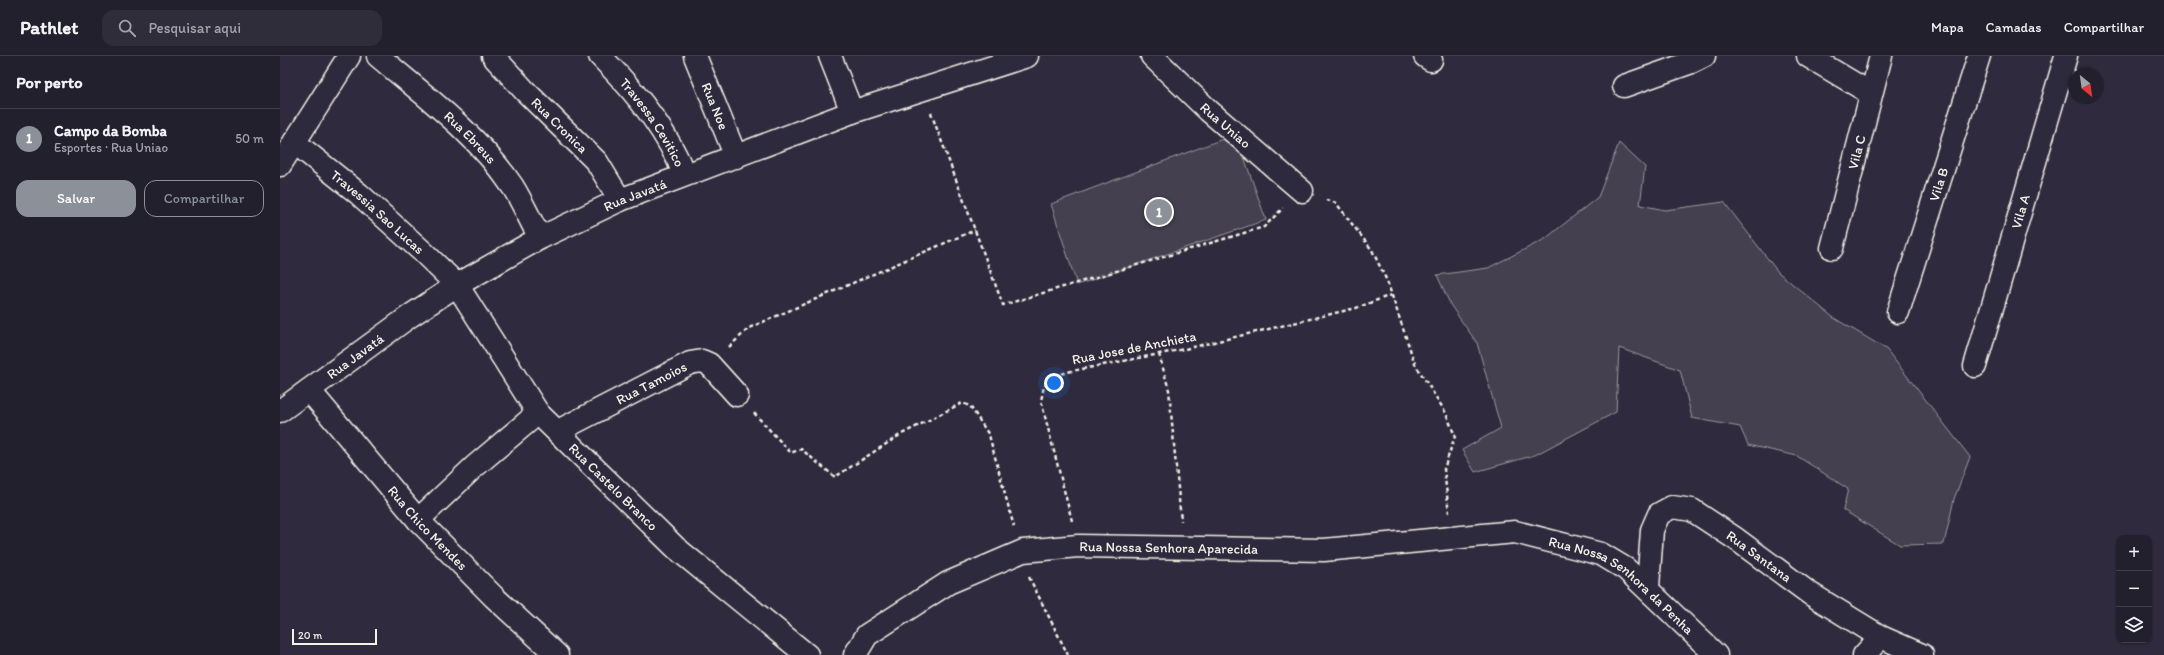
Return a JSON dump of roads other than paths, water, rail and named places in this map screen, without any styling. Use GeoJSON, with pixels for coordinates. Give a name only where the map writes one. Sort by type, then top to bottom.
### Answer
{"type":"FeatureCollection","features":[{"type":"Feature","properties":{"kind":"street"},"geometry":{"type":"LineString","coordinates":[[280,165],[349,56]]}},
{"type":"Feature","properties":{"kind":"street","name":"Rua Ebreus"},"geometry":{"type":"LineString","coordinates":[[378,56],[455,122],[489,157],[513,188],[540,238]]}},
{"type":"Feature","properties":{"kind":"street","name":"Rua Cronica"},"geometry":{"type":"LineString","coordinates":[[493,56],[525,91],[597,162],[620,200]]}},
{"type":"Feature","properties":{"kind":"street","name":"Travessa Cevitico"},"geometry":{"type":"LineString","coordinates":[[600,56],[626,84],[663,133],[684,174]]}},
{"type":"Feature","properties":{"kind":"street","name":"Rua Noe"},"geometry":{"type":"LineString","coordinates":[[695,56],[736,157]]}},
{"type":"Feature","properties":{"kind":"street"},"geometry":{"type":"LineString","coordinates":[[830,56],[852,112]]}},
{"type":"Feature","properties":{"kind":"street","name":"Rua Javatá"},"geometry":{"type":"LineString","coordinates":[[280,411],[410,316],[457,285],[540,238],[620,200],[684,174],[736,157],[852,112],[1027,56]]}},
{"type":"Feature","properties":{"kind":"street","name":"Rua Uniao"},"geometry":{"type":"LineString","coordinates":[[1152,56],[1209,111],[1302,191]]}},
{"type":"Feature","properties":{"kind":"street"},"geometry":{"type":"LineString","coordinates":[[1624,86],[1692,62],[1704,56]]}},
{"type":"Feature","properties":{"kind":"street"},"geometry":{"type":"LineString","coordinates":[[1808,56],[1870,93]]}},
{"type":"Feature","properties":{"kind":"street","name":"Vila C"},"geometry":{"type":"LineString","coordinates":[[1832,248],[1870,93],[1881,56]]}},
{"type":"Feature","properties":{"kind":"street","name":"Vila B"},"geometry":{"type":"LineString","coordinates":[[1898,312],[1979,56]]}},
{"type":"Feature","properties":{"kind":"street","name":"Vila A"},"geometry":{"type":"LineString","coordinates":[[1975,366],[2066,56]]}},
{"type":"Feature","properties":{"kind":"street","name":"Travessia Sao Lucas"},"geometry":{"type":"LineString","coordinates":[[294,142],[359,194],[424,252],[457,285]]}},
{"type":"Feature","properties":{"kind":"street","name":"Rua Castelo Branco"},"geometry":{"type":"LineString","coordinates":[[457,285],[538,412],[676,548],[807,655]]}},
{"type":"Feature","properties":{"kind":"street","name":"Rua Tamoios"},"geometry":{"type":"LineString","coordinates":[[558,431],[690,363],[702,361],[709,364],[738,394]]}},
{"type":"Feature","properties":{"kind":"street","name":"Rua Chico Mendes"},"geometry":{"type":"LineString","coordinates":[[309,390],[418,520],[494,597],[557,655]]}},
{"type":"Feature","properties":{"kind":"street"},"geometry":{"type":"LineString","coordinates":[[418,520],[474,466],[538,412]]}},
{"type":"Feature","properties":{"kind":"street","name":"Rua Santana"},"geometry":{"type":"LineString","coordinates":[[1648,588],[1652,530],[1659,514],[1672,507],[1692,510],[1736,539],[1809,593],[1881,637],[1922,655]]}},
{"type":"Feature","properties":{"kind":"street","name":"Rua Nossa Senhora Aparecida"},"geometry":{"type":"LineString","coordinates":[[855,655],[867,635],[948,583],[1023,552],[1078,546],[1324,550],[1515,532]]}},
{"type":"Feature","properties":{"kind":"street","name":"Rua Nossa Senhora da Penha"},"geometry":{"type":"LineString","coordinates":[[1515,532],[1601,554],[1626,568],[1716,655]]}},
{"type":"Feature","properties":{"kind":"street"},"geometry":{"type":"LineString","coordinates":[[1864,655],[1881,637]]}},
{"type":"Feature","properties":{"kind":"place","name":"Campo da Bomba"},"geometry":{"type":"Point","coordinates":[1159,212]}}]}
